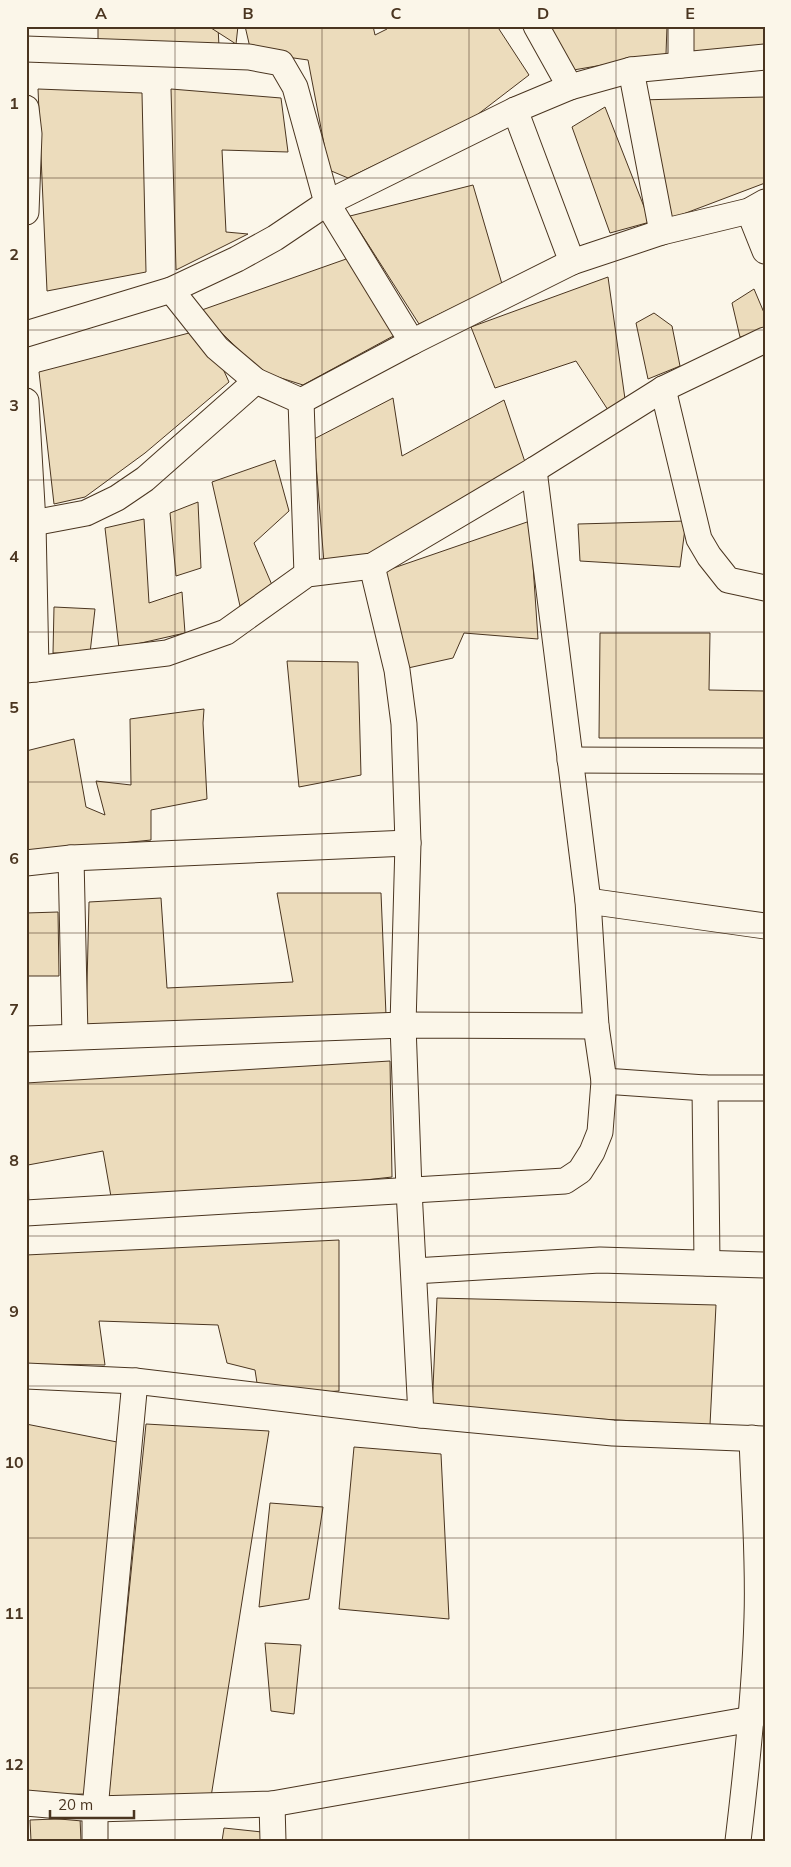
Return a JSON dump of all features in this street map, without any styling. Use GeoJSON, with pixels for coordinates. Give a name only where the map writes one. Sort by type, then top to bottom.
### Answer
{"type":"FeatureCollection","features":[{"type":"Feature","properties":{"kind":"street"},"geometry":{"type":"LineString","coordinates":[[536,26],[570,87]]}},
{"type":"Feature","properties":{"kind":"street"},"geometry":{"type":"LineString","coordinates":[[681,26],[681,64]]}},
{"type":"Feature","properties":{"kind":"street"},"geometry":{"type":"LineString","coordinates":[[26,50],[249,56],[281,63],[295,87],[327,203],[412,342]]}},
{"type":"Feature","properties":{"kind":"street"},"geometry":{"type":"LineString","coordinates":[[26,334],[171,290],[237,259],[275,238],[327,203],[516,110],[570,87],[631,70],[765,57]]}},
{"type":"Feature","properties":{"kind":"street"},"geometry":{"type":"LineString","coordinates":[[631,70],[662,232]]}},
{"type":"Feature","properties":{"kind":"street"},"geometry":{"type":"LineString","coordinates":[[26,108],[28,134],[26,212]]}},
{"type":"Feature","properties":{"kind":"street"},"geometry":{"type":"LineString","coordinates":[[516,110],[572,262]]}},
{"type":"Feature","properties":{"kind":"street"},"geometry":{"type":"LineString","coordinates":[[301,401],[412,342],[572,262],[662,232],[757,206],[765,251]]}},
{"type":"Feature","properties":{"kind":"street"},"geometry":{"type":"LineString","coordinates":[[171,290],[217,348],[256,381],[301,401]]}},
{"type":"Feature","properties":{"kind":"street"},"geometry":{"type":"LineString","coordinates":[[26,401],[33,523],[31,670],[167,654],[226,632],[307,574],[372,566],[534,470],[663,389],[765,340]]}},
{"type":"Feature","properties":{"kind":"street"},"geometry":{"type":"LineString","coordinates":[[33,523],[86,514],[117,498],[144,479],[256,381]]}},
{"type":"Feature","properties":{"kind":"street"},"geometry":{"type":"LineString","coordinates":[[663,389],[699,539],[709,556],[728,580],[765,588]]}},
{"type":"Feature","properties":{"kind":"street"},"geometry":{"type":"LineString","coordinates":[[301,401],[307,574]]}},
{"type":"Feature","properties":{"kind":"street"},"geometry":{"type":"LineString","coordinates":[[26,1213],[565,1181],[580,1171],[592,1152],[600,1132],[604,1081],[596,1026],[588,901],[534,470]]}},
{"type":"Feature","properties":{"kind":"street"},"geometry":{"type":"LineString","coordinates":[[372,566],[397,670],[404,724],[408,843],[403,1025],[409,1190],[421,1415]]}},
{"type":"Feature","properties":{"kind":"street"},"geometry":{"type":"LineString","coordinates":[[570,760],[765,761]]}},
{"type":"Feature","properties":{"kind":"street"},"geometry":{"type":"LineString","coordinates":[[26,863],[71,858],[408,843]]}},
{"type":"Feature","properties":{"kind":"street"},"geometry":{"type":"LineString","coordinates":[[71,858],[75,1036]]}},
{"type":"Feature","properties":{"kind":"street"},"geometry":{"type":"LineString","coordinates":[[588,901],[765,926]]}},
{"type":"Feature","properties":{"kind":"street"},"geometry":{"type":"LineString","coordinates":[[26,1039],[403,1025],[596,1026]]}},
{"type":"Feature","properties":{"kind":"street"},"geometry":{"type":"LineString","coordinates":[[604,1081],[705,1088],[765,1088]]}},
{"type":"Feature","properties":{"kind":"street"},"geometry":{"type":"LineString","coordinates":[[705,1088],[707,1263]]}},
{"type":"Feature","properties":{"kind":"street"},"geometry":{"type":"LineString","coordinates":[[414,1271],[600,1260],[765,1265]]}},
{"type":"Feature","properties":{"kind":"street"},"geometry":{"type":"LineString","coordinates":[[26,1376],[136,1381],[421,1415],[613,1433],[758,1438],[757,1616],[752,1719],[738,1841]]}},
{"type":"Feature","properties":{"kind":"street"},"geometry":{"type":"LineString","coordinates":[[95,1841],[95,1809],[136,1381]]}},
{"type":"Feature","properties":{"kind":"street"},"geometry":{"type":"LineString","coordinates":[[26,1802],[95,1809],[272,1804],[752,1719]]}},
{"type":"Feature","properties":{"kind":"street"},"geometry":{"type":"LineString","coordinates":[[272,1804],[273,1841]]}},
{"type":"Feature","properties":{"kind":"building"},"geometry":{"type":"Polygon","coordinates":[[[98,26],[218,26],[219,47],[98,41],[98,26]]]}},
{"type":"Feature","properties":{"kind":"building"},"geometry":{"type":"Polygon","coordinates":[[[208,26],[238,26],[236,44],[208,26]]]}},
{"type":"Feature","properties":{"kind":"building"},"geometry":{"type":"Polygon","coordinates":[[[245,26],[373,26],[375,35],[387,29],[386,26],[497,26],[529,75],[473,118],[348,178],[329,170],[308,60],[251,52],[245,26]]]}},
{"type":"Feature","properties":{"kind":"building"},"geometry":{"type":"Polygon","coordinates":[[[543,26],[667,26],[666,54],[562,72],[543,26]]]}},
{"type":"Feature","properties":{"kind":"building"},"geometry":{"type":"Polygon","coordinates":[[[690,26],[765,26],[765,48],[689,54],[690,26]]]}},
{"type":"Feature","properties":{"kind":"building"},"geometry":{"type":"Polygon","coordinates":[[[38,89],[142,93],[146,272],[47,291],[38,89]]]}},
{"type":"Feature","properties":{"kind":"building"},"geometry":{"type":"Polygon","coordinates":[[[171,89],[281,98],[288,152],[222,150],[226,232],[248,234],[176,270],[171,89]]]}},
{"type":"Feature","properties":{"kind":"building"},"geometry":{"type":"Polygon","coordinates":[[[765,97],[765,183],[670,219],[637,100],[765,97]]]}},
{"type":"Feature","properties":{"kind":"building"},"geometry":{"type":"Polygon","coordinates":[[[605,107],[650,222],[610,233],[572,127],[605,107]]]}},
{"type":"Feature","properties":{"kind":"building"},"geometry":{"type":"Polygon","coordinates":[[[473,185],[502,284],[419,324],[350,216],[473,185]]]}},
{"type":"Feature","properties":{"kind":"building"},"geometry":{"type":"Polygon","coordinates":[[[349,258],[395,335],[303,385],[262,372],[199,311],[349,258]]]}},
{"type":"Feature","properties":{"kind":"building"},"geometry":{"type":"Polygon","coordinates":[[[608,277],[625,399],[608,410],[576,361],[495,388],[471,327],[608,277]]]}},
{"type":"Feature","properties":{"kind":"building"},"geometry":{"type":"Polygon","coordinates":[[[754,289],[765,315],[765,331],[740,337],[732,303],[754,289]]]}},
{"type":"Feature","properties":{"kind":"building"},"geometry":{"type":"Polygon","coordinates":[[[654,313],[672,326],[680,366],[648,379],[636,323],[654,313]]]}},
{"type":"Feature","properties":{"kind":"building"},"geometry":{"type":"Polygon","coordinates":[[[189,333],[224,371],[229,382],[145,453],[85,497],[54,504],[39,372],[189,333]]]}},
{"type":"Feature","properties":{"kind":"building"},"geometry":{"type":"Polygon","coordinates":[[[393,398],[402,456],[504,400],[525,462],[379,563],[324,563],[314,439],[393,398]]]}},
{"type":"Feature","properties":{"kind":"building"},"geometry":{"type":"Polygon","coordinates":[[[275,460],[289,511],[254,543],[272,585],[240,606],[212,482],[275,460]]]}},
{"type":"Feature","properties":{"kind":"building"},"geometry":{"type":"Polygon","coordinates":[[[198,502],[201,568],[176,576],[170,513],[198,502]]]}},
{"type":"Feature","properties":{"kind":"building"},"geometry":{"type":"Polygon","coordinates":[[[144,519],[149,603],[182,592],[185,633],[119,648],[105,528],[144,519]]]}},
{"type":"Feature","properties":{"kind":"building"},"geometry":{"type":"Polygon","coordinates":[[[530,521],[538,639],[464,633],[453,658],[408,668],[382,572],[530,521]]]}},
{"type":"Feature","properties":{"kind":"building"},"geometry":{"type":"Polygon","coordinates":[[[686,521],[680,567],[580,561],[578,524],[686,521]]]}},
{"type":"Feature","properties":{"kind":"building"},"geometry":{"type":"Polygon","coordinates":[[[54,607],[95,609],[90,653],[53,653],[54,607]]]}},
{"type":"Feature","properties":{"kind":"building"},"geometry":{"type":"Polygon","coordinates":[[[600,633],[710,633],[709,690],[765,691],[765,738],[599,738],[600,633]]]}},
{"type":"Feature","properties":{"kind":"building"},"geometry":{"type":"Polygon","coordinates":[[[287,661],[358,662],[361,775],[299,787],[287,661]]]}},
{"type":"Feature","properties":{"kind":"building"},"geometry":{"type":"Polygon","coordinates":[[[204,709],[207,799],[151,810],[151,840],[26,853],[26,751],[74,739],[86,807],[105,815],[96,781],[131,785],[130,719],[204,709]]]}},
{"type":"Feature","properties":{"kind":"building"},"geometry":{"type":"Polygon","coordinates":[[[277,893],[381,893],[386,1015],[86,1025],[89,902],[161,898],[167,988],[293,982],[277,893]]]}},
{"type":"Feature","properties":{"kind":"building"},"geometry":{"type":"Polygon","coordinates":[[[58,912],[59,976],[26,976],[26,913],[58,912]]]}},
{"type":"Feature","properties":{"kind":"building"},"geometry":{"type":"Polygon","coordinates":[[[390,1061],[392,1177],[113,1208],[103,1151],[28,1165],[29,1213],[26,1213],[26,1083],[390,1061]]]}},
{"type":"Feature","properties":{"kind":"building"},"geometry":{"type":"Polygon","coordinates":[[[339,1240],[339,1391],[259,1396],[255,1370],[227,1363],[218,1325],[99,1321],[105,1365],[26,1364],[26,1255],[339,1240]]]}},
{"type":"Feature","properties":{"kind":"building"},"geometry":{"type":"Polygon","coordinates":[[[437,1298],[716,1305],[710,1425],[432,1410],[437,1298]]]}},
{"type":"Feature","properties":{"kind":"building"},"geometry":{"type":"Polygon","coordinates":[[[26,1424],[117,1442],[85,1794],[28,1795],[26,1731],[26,1424]]]}},
{"type":"Feature","properties":{"kind":"building"},"geometry":{"type":"Polygon","coordinates":[[[146,1424],[269,1431],[211,1797],[108,1801],[146,1424]]]}},
{"type":"Feature","properties":{"kind":"building"},"geometry":{"type":"Polygon","coordinates":[[[354,1447],[441,1454],[449,1619],[339,1609],[354,1447]]]}},
{"type":"Feature","properties":{"kind":"building"},"geometry":{"type":"Polygon","coordinates":[[[270,1503],[323,1507],[309,1599],[259,1607],[270,1503]]]}},
{"type":"Feature","properties":{"kind":"building"},"geometry":{"type":"Polygon","coordinates":[[[265,1643],[301,1645],[294,1714],[271,1711],[265,1643]]]}},
{"type":"Feature","properties":{"kind":"building"},"geometry":{"type":"Polygon","coordinates":[[[80,1818],[81,1841],[31,1841],[30,1820],[80,1818]]]}},
{"type":"Feature","properties":{"kind":"building"},"geometry":{"type":"Polygon","coordinates":[[[224,1828],[262,1832],[262,1841],[222,1841],[224,1828]]]}}]}
